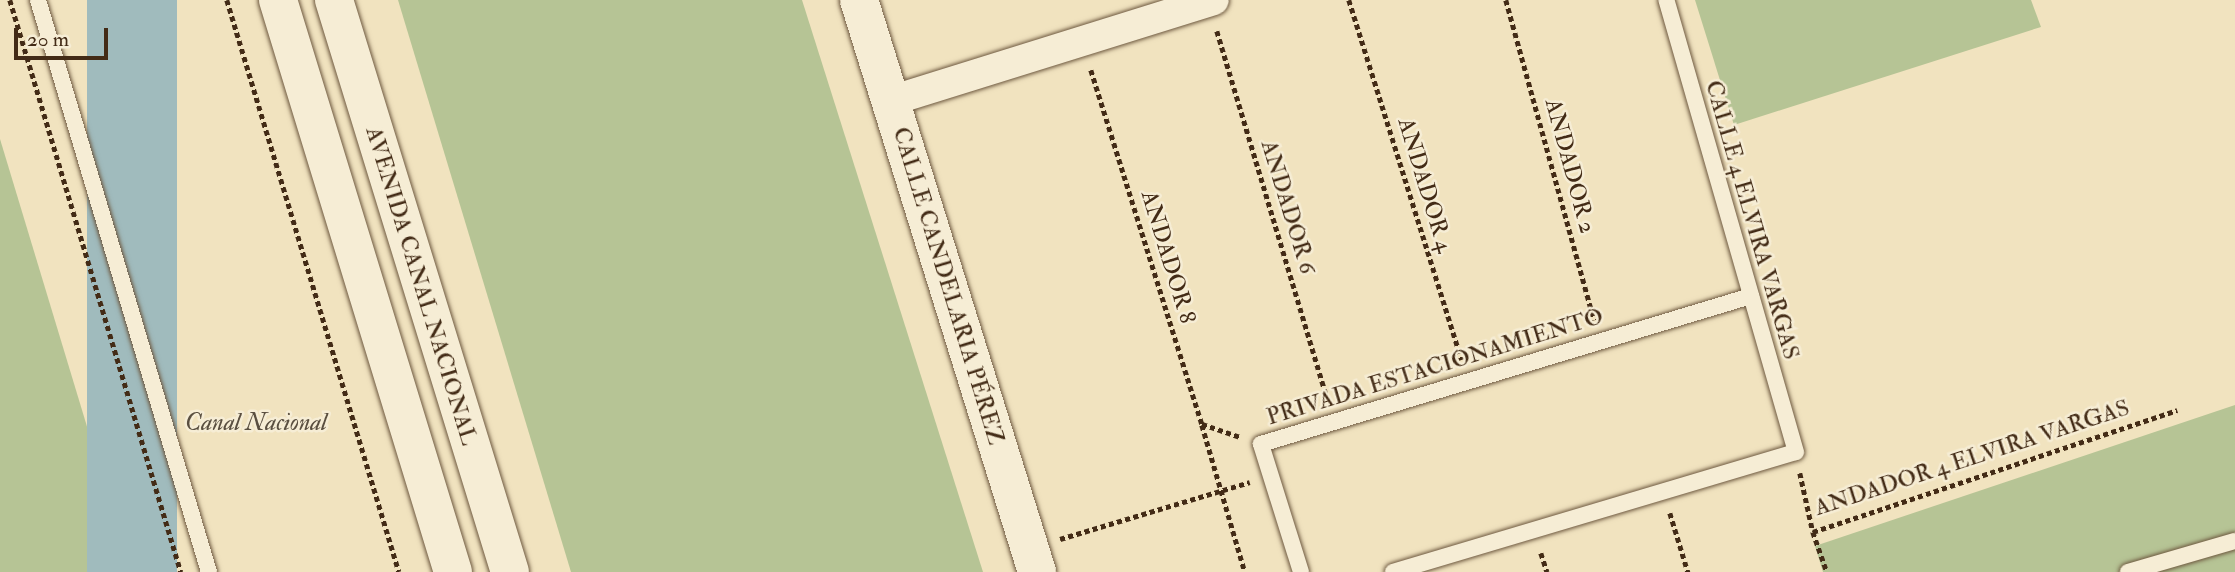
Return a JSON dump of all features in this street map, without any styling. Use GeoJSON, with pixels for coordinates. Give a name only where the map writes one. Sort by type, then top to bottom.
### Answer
{"type":"FeatureCollection","features":[{"type":"Feature","properties":{"kind":"main road"},"geometry":{"type":"LineString","coordinates":[[278,0],[453,572]]}},
{"type":"Feature","properties":{"kind":"main road","name":"AVENIDA CANAL NACIONAL"},"geometry":{"type":"LineString","coordinates":[[334,0],[510,572]]}},
{"type":"Feature","properties":{"kind":"main road","name":"CALLE CANDELARIA PÉREZ"},"geometry":{"type":"LineString","coordinates":[[859,0],[1034,560]]}},
{"type":"Feature","properties":{"kind":"street"},"geometry":{"type":"LineString","coordinates":[[890,100],[1211,1]]}},
{"type":"Feature","properties":{"kind":"lane"},"geometry":{"type":"LineString","coordinates":[[38,0],[209,572]]}},
{"type":"Feature","properties":{"kind":"lane","name":"CALLE 4 ELVIRA VARGAS"},"geometry":{"type":"LineString","coordinates":[[1665,0],[1796,452]]}},
{"type":"Feature","properties":{"kind":"lane","name":"PRIVADA ESTACIONAMIENTO"},"geometry":{"type":"LineString","coordinates":[[1301,572],[1261,444],[1751,296]]}},
{"type":"Feature","properties":{"kind":"lane"},"geometry":{"type":"LineString","coordinates":[[1393,572],[1796,452]]}},
{"type":"Feature","properties":{"kind":"lane"},"geometry":{"type":"LineString","coordinates":[[2128,572],[2235,541]]}},
{"type":"Feature","properties":{"kind":"path"},"geometry":{"type":"LineString","coordinates":[[10,0],[181,572]]}},
{"type":"Feature","properties":{"kind":"path"},"geometry":{"type":"LineString","coordinates":[[227,0],[399,572]]}},
{"type":"Feature","properties":{"kind":"path","name":"ANDADOR 4"},"geometry":{"type":"LineString","coordinates":[[1349,0],[1469,381]]}},
{"type":"Feature","properties":{"kind":"path","name":"ANDADOR 2"},"geometry":{"type":"LineString","coordinates":[[1506,0],[1600,341]]}},
{"type":"Feature","properties":{"kind":"path","name":"ANDADOR 6"},"geometry":{"type":"LineString","coordinates":[[1211,1],[1335,422]]}},
{"type":"Feature","properties":{"kind":"path","name":"ANDADOR 8"},"geometry":{"type":"LineString","coordinates":[[1082,41],[1202,424],[1245,572]]}},
{"type":"Feature","properties":{"kind":"path","name":"ANDADOR 4 ELVIRA VARGAS"},"geometry":{"type":"LineString","coordinates":[[1796,452],[1813,532],[2177,410]]}},
{"type":"Feature","properties":{"kind":"path"},"geometry":{"type":"LineString","coordinates":[[1202,424],[1261,444]]}},
{"type":"Feature","properties":{"kind":"path"},"geometry":{"type":"LineString","coordinates":[[1034,560],[1222,490],[1270,475]]}},
{"type":"Feature","properties":{"kind":"path"},"geometry":{"type":"LineString","coordinates":[[1664,492],[1688,572]]}},
{"type":"Feature","properties":{"kind":"path"},"geometry":{"type":"LineString","coordinates":[[1813,532],[1828,572]]}},
{"type":"Feature","properties":{"kind":"green space"},"geometry":{"type":"Polygon","coordinates":[[[398,0],[802,0],[983,572],[571,572],[398,0]]]}},
{"type":"Feature","properties":{"kind":"green space"},"geometry":{"type":"Polygon","coordinates":[[[1695,0],[2031,0],[2041,27],[1734,125],[1695,0]]]}},
{"type":"Feature","properties":{"kind":"green space"},"geometry":{"type":"Polygon","coordinates":[[[0,139],[131,572],[0,572],[0,139]]]}},
{"type":"Feature","properties":{"kind":"green space"},"geometry":{"type":"Polygon","coordinates":[[[2235,405],[2235,572],[1823,572],[1815,546],[2235,405]]]}},
{"type":"Feature","properties":{"kind":"water"},"geometry":{"type":"Polygon","coordinates":[[[87,0],[177,0],[177,572],[87,572],[87,0]]]}},
{"type":"Feature","properties":{"kind":"water label","name":"Canal Nacional"},"geometry":{"type":"Point","coordinates":[256,423]}}]}
